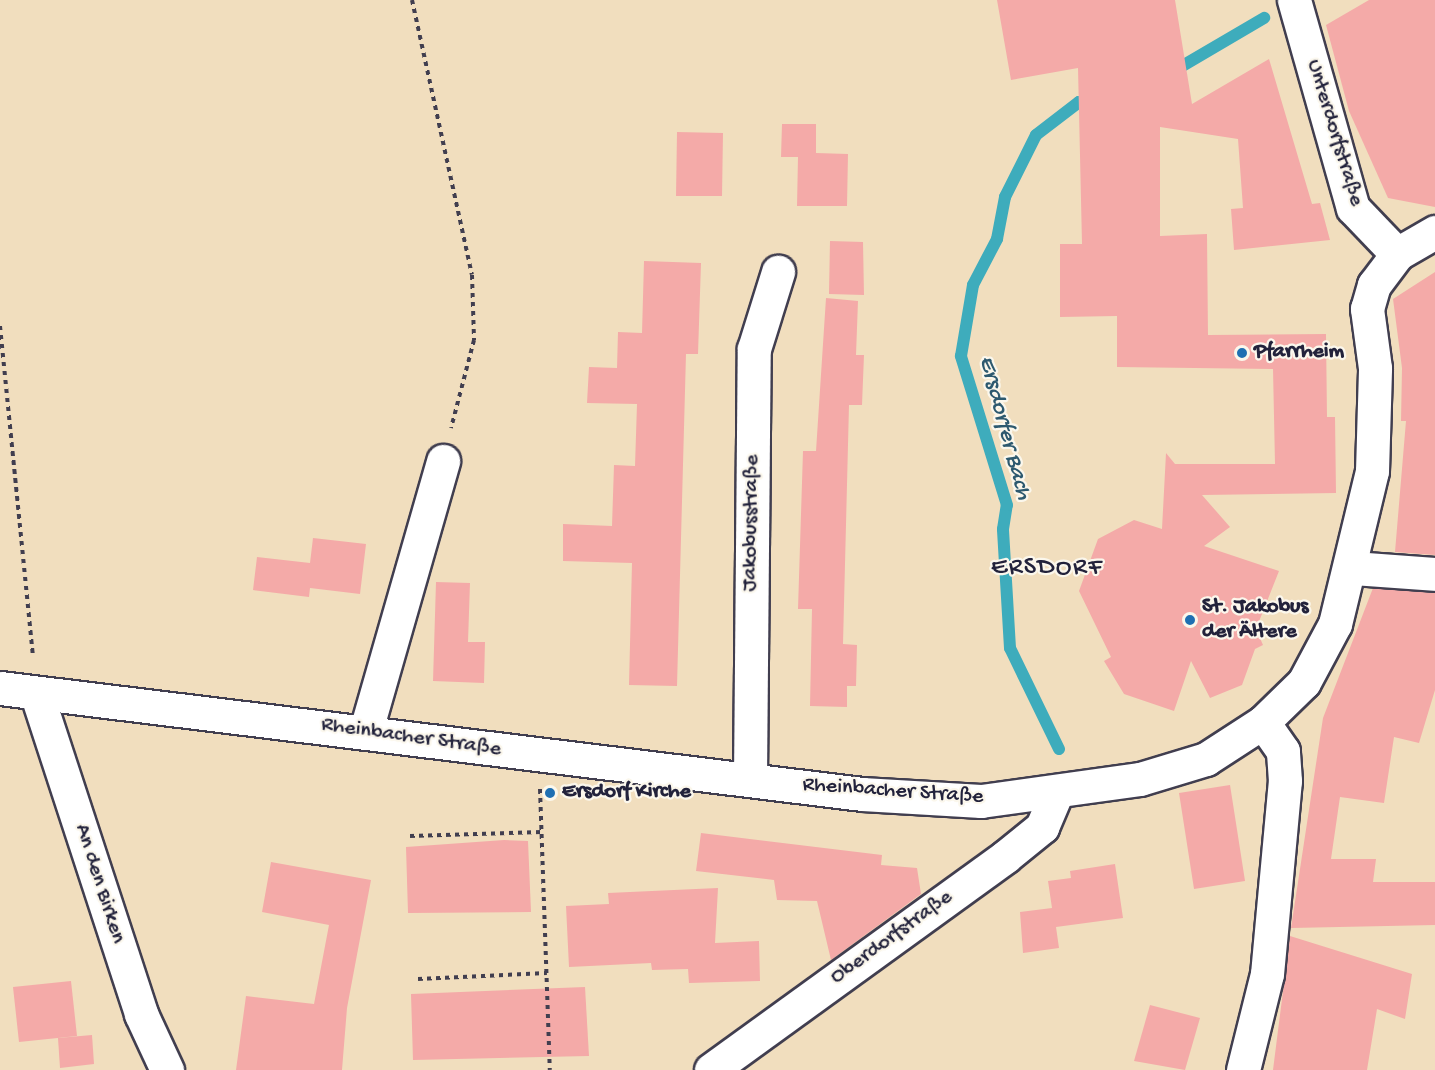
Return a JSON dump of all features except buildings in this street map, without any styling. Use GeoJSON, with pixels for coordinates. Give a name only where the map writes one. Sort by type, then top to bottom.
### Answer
{"type":"FeatureCollection","features":[{"type":"Feature","properties":{"kind":"street","name":"Unterdorfstraße"},"geometry":{"type":"LineString","coordinates":[[1294,0],[1353,208],[1396,254]]}},
{"type":"Feature","properties":{"kind":"street","name":"Rheinbacher Straße"},"geometry":{"type":"LineString","coordinates":[[0,688],[36,695],[366,730],[543,756],[750,778],[862,794],[981,801],[1140,779],[1206,759],[1263,722],[1304,682],[1335,624],[1352,568],[1372,471],[1375,368],[1367,309],[1374,285],[1396,254],[1435,232]]}},
{"type":"Feature","properties":{"kind":"street","name":"Jakobusstraße"},"geometry":{"type":"LineString","coordinates":[[750,778],[753,349],[778,272]]}},
{"type":"Feature","properties":{"kind":"street"},"geometry":{"type":"LineString","coordinates":[[366,730],[443,461]]}},
{"type":"Feature","properties":{"kind":"street"},"geometry":{"type":"LineString","coordinates":[[1352,568],[1435,574]]}},
{"type":"Feature","properties":{"kind":"street","name":"An den Birken"},"geometry":{"type":"LineString","coordinates":[[36,695],[141,1014],[167,1070]]}},
{"type":"Feature","properties":{"kind":"street"},"geometry":{"type":"LineString","coordinates":[[1243,1070],[1267,974],[1285,781],[1283,751],[1263,722]]}},
{"type":"Feature","properties":{"kind":"street","name":"Oberdorfstraße"},"geometry":{"type":"LineString","coordinates":[[711,1070],[1005,857],[1042,827],[1057,792]]}},
{"type":"Feature","properties":{"kind":"path"},"geometry":{"type":"LineString","coordinates":[[412,0],[472,275],[474,340],[443,461]]}},
{"type":"Feature","properties":{"kind":"path"},"geometry":{"type":"LineString","coordinates":[[0,326],[36,695]]}},
{"type":"Feature","properties":{"kind":"path"},"geometry":{"type":"LineString","coordinates":[[543,756],[542,832],[550,1070]]}},
{"type":"Feature","properties":{"kind":"path"},"geometry":{"type":"LineString","coordinates":[[410,836],[542,832]]}},
{"type":"Feature","properties":{"kind":"path"},"geometry":{"type":"LineString","coordinates":[[418,979],[547,973]]}},
{"type":"Feature","properties":{"kind":"waterway","name":"Ersdorfer Bach"},"geometry":{"type":"LineString","coordinates":[[1172,72],[1264,18]]}},
{"type":"Feature","properties":{"kind":"waterway","name":"Ersdorfer Bach"},"geometry":{"type":"LineString","coordinates":[[1059,749],[1010,648],[1003,529],[1007,505],[961,356],[973,285],[997,239],[1005,197],[1036,135],[1079,102],[1094,103]]}},
{"type":"Feature","properties":{"kind":"place","name":"Pfarrheim"},"geometry":{"type":"Point","coordinates":[1242,353]}},
{"type":"Feature","properties":{"kind":"place","name":"St. Jakobus der Ältere"},"geometry":{"type":"Point","coordinates":[1190,620]}},
{"type":"Feature","properties":{"kind":"place","name":"Ersdorf Kirche"},"geometry":{"type":"Point","coordinates":[550,793]}},
{"type":"Feature","properties":{"kind":"district","name":"ERSDORF"},"geometry":{"type":"Point","coordinates":[1047,569]}}]}
